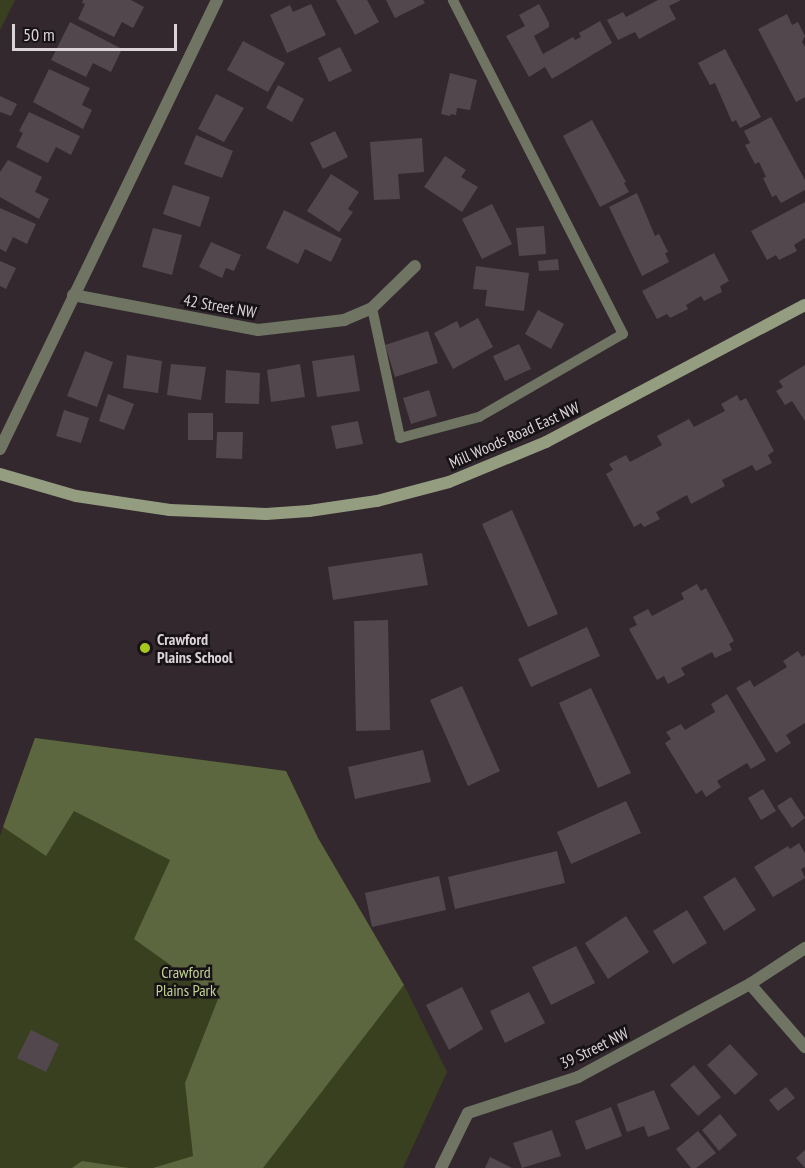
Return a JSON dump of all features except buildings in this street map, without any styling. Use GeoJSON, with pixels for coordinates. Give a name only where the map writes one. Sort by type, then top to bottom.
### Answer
{"type":"FeatureCollection","features":[{"type":"Feature","properties":{"kind":"street"},"geometry":{"type":"LineString","coordinates":[[0,448],[217,0]]}},
{"type":"Feature","properties":{"kind":"street","name":"42 Street NW"},"geometry":{"type":"LineString","coordinates":[[73,295],[258,330],[344,320],[372,308],[415,266]]}},
{"type":"Feature","properties":{"kind":"street","name":"Mill Woods Road East NW"},"geometry":{"type":"LineString","coordinates":[[0,474],[76,496],[170,510],[266,514],[320,510],[377,501],[449,482],[546,442],[805,305]]}},
{"type":"Feature","properties":{"kind":"street","name":"39 Street NW"},"geometry":{"type":"LineString","coordinates":[[441,1168],[468,1113],[578,1077],[750,984],[805,948]]}},
{"type":"Feature","properties":{"kind":"street"},"geometry":{"type":"LineString","coordinates":[[750,984],[805,1047]]}},
{"type":"Feature","properties":{"kind":"lane"},"geometry":{"type":"LineString","coordinates":[[372,308],[400,438],[479,417],[623,334],[453,0]]}},
{"type":"Feature","properties":{"kind":"green space"},"geometry":{"type":"Polygon","coordinates":[[[0,0],[15,0],[0,30],[0,0]]]}},
{"type":"Feature","properties":{"kind":"green space","name":"Crawford Plains Park"},"geometry":{"type":"Polygon","coordinates":[[[35,738],[286,771],[318,838],[404,985],[447,1072],[403,1168],[0,1168],[0,836],[35,738]]]}},
{"type":"Feature","properties":{"kind":"green space"},"geometry":{"type":"Polygon","coordinates":[[[35,738],[286,771],[318,838],[404,985],[263,1168],[153,1168],[193,1156],[185,1083],[218,999],[134,939],[170,860],[74,811],[46,856],[3,827],[35,738]]]}},
{"type":"Feature","properties":{"kind":"green space"},"geometry":{"type":"Polygon","coordinates":[[[82,1161],[129,1168],[72,1168],[82,1161]]]}},
{"type":"Feature","properties":{"kind":"place","name":"Crawford Plains School"},"geometry":{"type":"Point","coordinates":[145,648]}}]}
